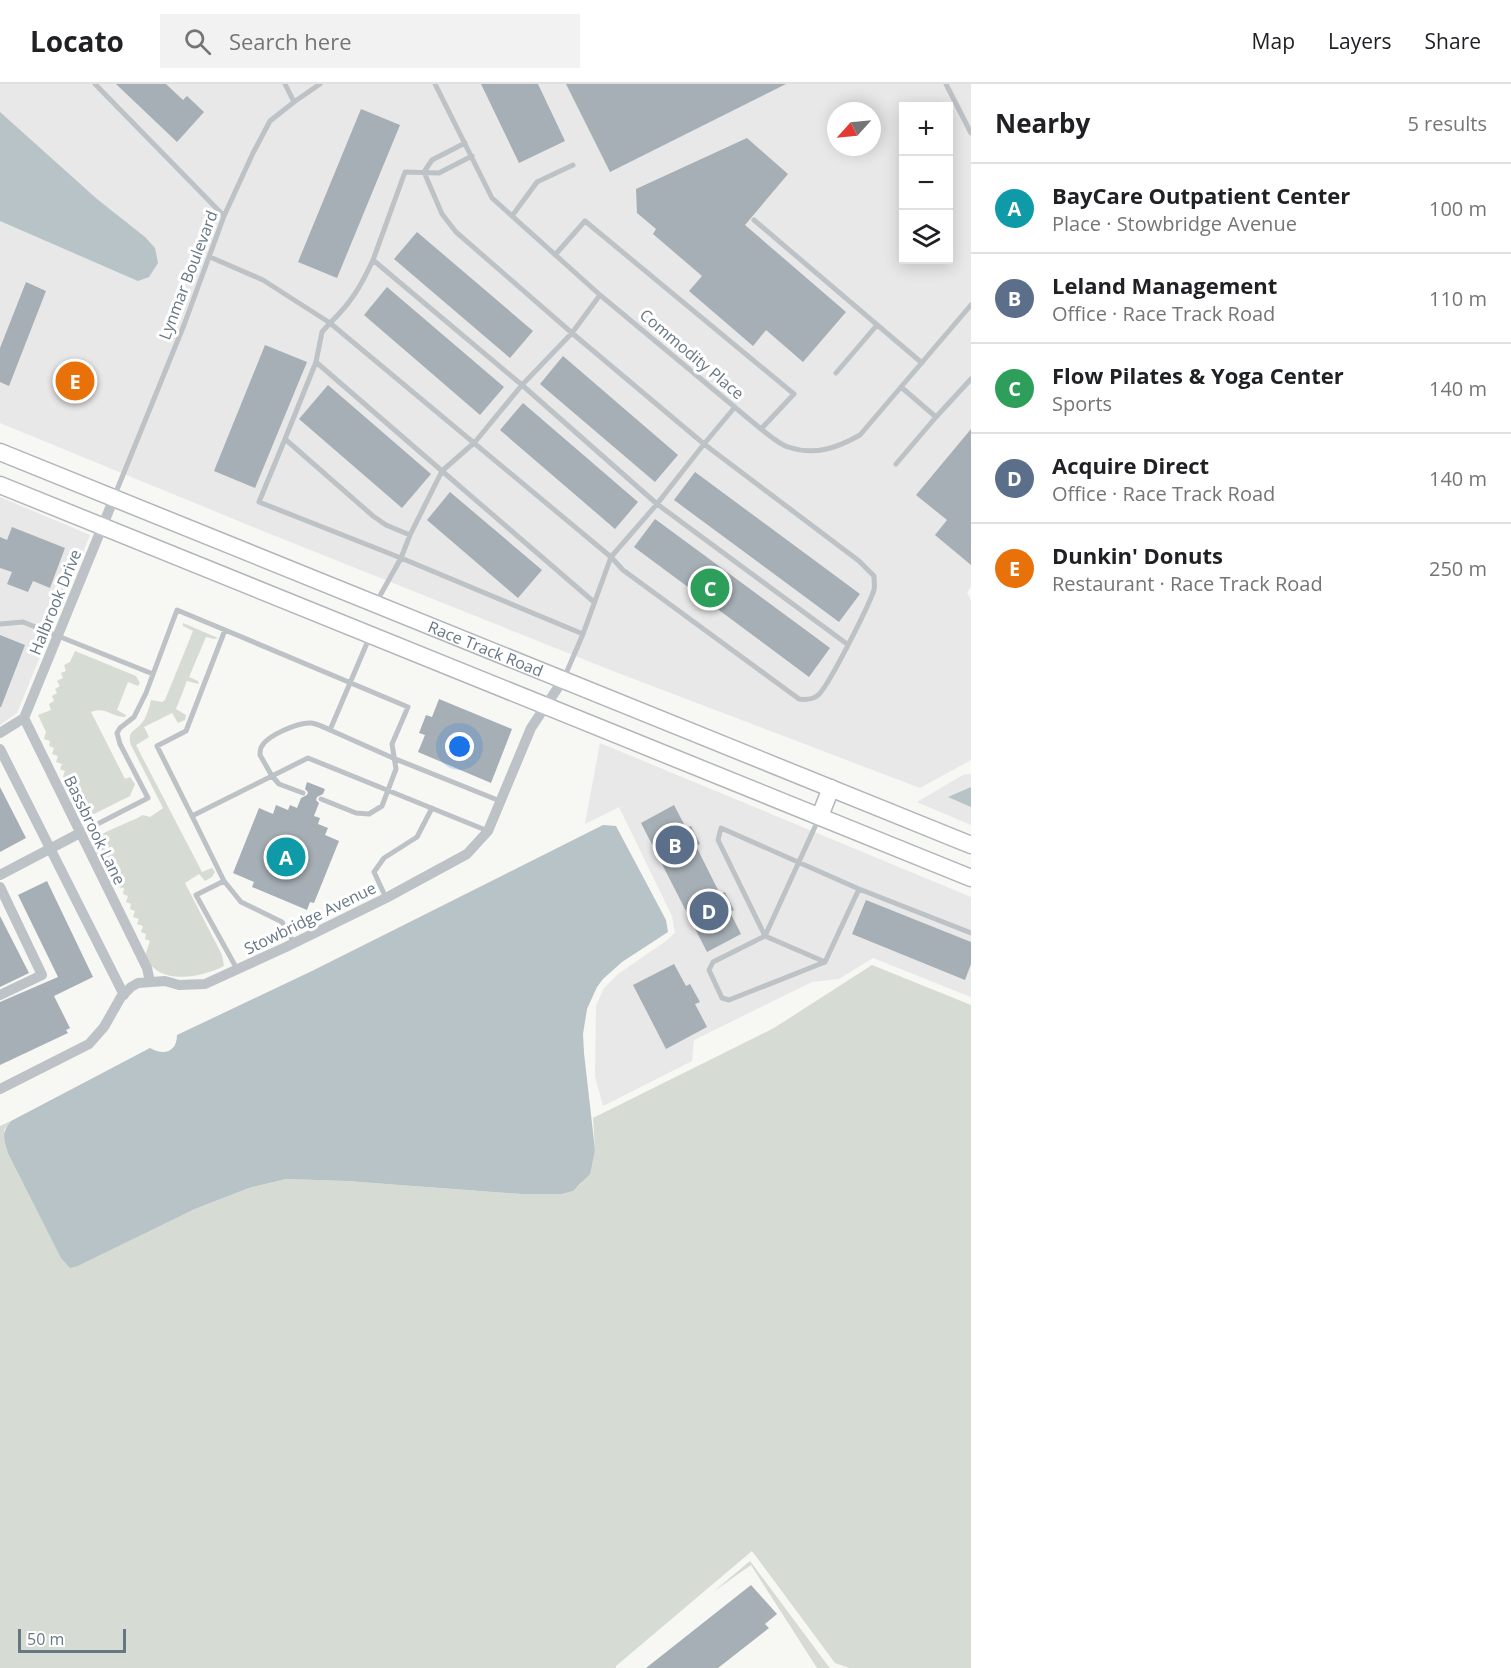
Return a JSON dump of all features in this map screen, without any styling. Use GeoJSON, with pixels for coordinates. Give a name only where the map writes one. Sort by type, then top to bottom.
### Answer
{"type":"FeatureCollection","features":[{"type":"Feature","properties":{"kind":"main road","name":"Race Track Road"},"geometry":{"type":"LineString","coordinates":[[0,452],[971,844]]}},
{"type":"Feature","properties":{"kind":"main road","name":"Race Track Road"},"geometry":{"type":"LineString","coordinates":[[0,485],[971,878]]}},
{"type":"Feature","properties":{"kind":"main road"},"geometry":{"type":"LineString","coordinates":[[820,816],[831,788]]}},
{"type":"Feature","properties":{"kind":"street","name":"Halbrook Drive"},"geometry":{"type":"LineString","coordinates":[[24,718],[114,498]]}},
{"type":"Feature","properties":{"kind":"street","name":"Stowbridge Avenue"},"geometry":{"type":"LineString","coordinates":[[150,982],[165,981],[179,985],[205,984],[294,943],[467,854],[488,831],[531,728],[563,680]]}},
{"type":"Feature","properties":{"kind":"street"},"geometry":{"type":"LineString","coordinates":[[0,733],[24,718]]}},
{"type":"Feature","properties":{"kind":"street","name":"Bassbrook Lane"},"geometry":{"type":"LineString","coordinates":[[24,718],[147,968],[150,982]]}},
{"type":"Feature","properties":{"kind":"street"},"geometry":{"type":"LineString","coordinates":[[0,749],[124,994]]}},
{"type":"Feature","properties":{"kind":"street"},"geometry":{"type":"LineString","coordinates":[[0,875],[80,833]]}},
{"type":"Feature","properties":{"kind":"street"},"geometry":{"type":"LineString","coordinates":[[0,887],[42,975],[0,995]]}},
{"type":"Feature","properties":{"kind":"street"},"geometry":{"type":"LineString","coordinates":[[0,1089],[88,1044],[104,1027],[124,994],[131,987],[138,983],[150,982]]}},
{"type":"Feature","properties":{"kind":"lane"},"geometry":{"type":"LineString","coordinates":[[95,84],[224,216]]}},
{"type":"Feature","properties":{"kind":"lane"},"geometry":{"type":"LineString","coordinates":[[285,84],[294,102]]}},
{"type":"Feature","properties":{"kind":"lane","name":"Lynmar Boulevard"},"geometry":{"type":"LineString","coordinates":[[114,498],[184,325],[224,216],[270,121],[320,84]]}},
{"type":"Feature","properties":{"kind":"lane","name":"Commodity Place"},"geometry":{"type":"LineString","coordinates":[[435,84],[492,198],[600,295],[761,429],[787,447],[816,452],[838,447],[860,435],[971,304]]}},
{"type":"Feature","properties":{"kind":"lane"},"geometry":{"type":"LineString","coordinates":[[946,84],[971,133]]}},
{"type":"Feature","properties":{"kind":"lane"},"geometry":{"type":"LineString","coordinates":[[424,172],[432,160],[465,143]]}},
{"type":"Feature","properties":{"kind":"lane"},"geometry":{"type":"LineString","coordinates":[[472,156],[439,173],[405,172],[373,260],[361,286],[345,309],[322,332],[316,362],[259,502],[583,634]]}},
{"type":"Feature","properties":{"kind":"lane"},"geometry":{"type":"LineString","coordinates":[[512,216],[537,182],[573,165]]}},
{"type":"Feature","properties":{"kind":"lane"},"geometry":{"type":"LineString","coordinates":[[210,257],[263,280],[330,323],[475,442],[611,557],[623,570],[799,699],[808,700],[818,696],[825,687],[874,588],[874,576],[859,561],[704,444],[456,232],[442,214],[424,172]]}},
{"type":"Feature","properties":{"kind":"lane"},"geometry":{"type":"LineString","coordinates":[[754,220],[922,363]]}},
{"type":"Feature","properties":{"kind":"lane"},"geometry":{"type":"LineString","coordinates":[[555,255],[585,221],[794,394],[761,429]]}},
{"type":"Feature","properties":{"kind":"lane"},"geometry":{"type":"LineString","coordinates":[[373,260],[522,385],[657,504],[847,644]]}},
{"type":"Feature","properties":{"kind":"lane"},"geometry":{"type":"LineString","coordinates":[[376,603],[442,471],[475,442],[522,385],[572,333],[600,295]]}},
{"type":"Feature","properties":{"kind":"lane"},"geometry":{"type":"LineString","coordinates":[[836,372],[877,325]]}},
{"type":"Feature","properties":{"kind":"lane"},"geometry":{"type":"LineString","coordinates":[[316,362],[594,602]]}},
{"type":"Feature","properties":{"kind":"lane"},"geometry":{"type":"LineString","coordinates":[[897,464],[971,379]]}},
{"type":"Feature","properties":{"kind":"lane"},"geometry":{"type":"LineString","coordinates":[[901,387],[936,417]]}},
{"type":"Feature","properties":{"kind":"lane"},"geometry":{"type":"LineString","coordinates":[[563,680],[583,634],[611,557],[735,407]]}},
{"type":"Feature","properties":{"kind":"lane"},"geometry":{"type":"LineString","coordinates":[[285,439],[373,516],[386,525],[410,535]]}},
{"type":"Feature","properties":{"kind":"lane"},"geometry":{"type":"LineString","coordinates":[[80,833],[148,798],[120,744],[117,733],[134,717],[177,610],[408,707],[392,744],[396,769],[382,806],[369,814],[356,813],[321,799]]}},
{"type":"Feature","properties":{"kind":"lane"},"geometry":{"type":"LineString","coordinates":[[0,624],[22,622],[153,674]]}},
{"type":"Feature","properties":{"kind":"lane"},"geometry":{"type":"LineString","coordinates":[[225,630],[186,731],[157,746],[224,881],[241,902],[282,922],[294,943]]}},
{"type":"Feature","properties":{"kind":"lane"},"geometry":{"type":"LineString","coordinates":[[330,730],[370,635]]}},
{"type":"Feature","properties":{"kind":"lane"},"geometry":{"type":"LineString","coordinates":[[303,793],[279,784],[260,755],[262,746],[284,731],[303,724],[316,724],[502,802]]}},
{"type":"Feature","properties":{"kind":"lane"},"geometry":{"type":"LineString","coordinates":[[192,816],[308,758],[488,831]]}},
{"type":"Feature","properties":{"kind":"lane"},"geometry":{"type":"LineString","coordinates":[[386,897],[374,872],[384,858],[417,837],[432,808]]}},
{"type":"Feature","properties":{"kind":"lane"},"geometry":{"type":"LineString","coordinates":[[820,816],[765,936],[713,962],[709,970],[722,998],[729,1000],[825,962],[859,889]]}},
{"type":"Feature","properties":{"kind":"lane"},"geometry":{"type":"LineString","coordinates":[[825,962],[765,936],[718,840],[721,828],[859,889],[971,933]]}},
{"type":"Feature","properties":{"kind":"lane"},"geometry":{"type":"LineString","coordinates":[[224,881],[196,895],[237,970]]}},
{"type":"Feature","properties":{"kind":"shaded area"},"geometry":{"type":"Polygon","coordinates":[[[0,84],[971,84],[971,587],[967,592],[971,601],[971,760],[920,788],[618,673],[0,423],[0,84]]]}},
{"type":"Feature","properties":{"kind":"shaded area"},"geometry":{"type":"Polygon","coordinates":[[[0,112],[155,248],[158,263],[149,277],[138,281],[0,221],[0,112]]]}},
{"type":"Feature","properties":{"kind":"shaded area"},"geometry":{"type":"Polygon","coordinates":[[[0,497],[90,535],[17,713],[0,725],[0,497]]]}},
{"type":"Feature","properties":{"kind":"shaded area"},"geometry":{"type":"Polygon","coordinates":[[[183,623],[218,638],[206,637],[189,677],[198,681],[199,684],[187,681],[176,709],[186,715],[185,720],[178,723],[172,713],[144,727],[149,737],[136,745],[202,872],[212,868],[215,872],[205,881],[199,874],[185,883],[222,955],[224,966],[203,974],[180,977],[169,976],[151,966],[145,956],[150,941],[145,939],[146,934],[141,932],[143,926],[137,924],[139,919],[133,917],[135,911],[130,909],[131,904],[126,902],[128,896],[123,894],[124,888],[118,887],[120,881],[115,880],[117,874],[111,872],[113,866],[107,864],[109,859],[103,856],[105,851],[100,850],[97,855],[93,853],[92,846],[95,839],[105,833],[143,815],[150,817],[163,808],[131,745],[130,737],[144,719],[151,700],[162,702],[165,700],[193,631],[183,626],[183,623]]]}},
{"type":"Feature","properties":{"kind":"shaded area"},"geometry":{"type":"Polygon","coordinates":[[[75,651],[136,676],[140,683],[138,686],[128,682],[117,710],[126,715],[125,717],[100,710],[91,712],[125,779],[130,777],[135,784],[130,796],[88,817],[80,801],[74,799],[76,794],[71,792],[73,786],[67,784],[69,778],[63,777],[65,771],[60,769],[62,764],[56,762],[58,756],[52,754],[54,748],[49,746],[50,741],[44,739],[46,732],[38,715],[51,710],[49,704],[54,701],[52,696],[57,693],[55,689],[60,686],[57,681],[63,678],[61,673],[66,671],[64,665],[70,662],[75,651]]]}},
{"type":"Feature","properties":{"kind":"shaded area"},"geometry":{"type":"Polygon","coordinates":[[[600,743],[971,897],[971,997],[873,958],[839,979],[812,982],[694,1040],[692,1061],[603,1106],[595,1076],[596,1006],[604,988],[618,974],[675,933],[672,916],[619,807],[585,824],[600,743]]]}},
{"type":"Feature","properties":{"kind":"shaded area"},"geometry":{"type":"Polygon","coordinates":[[[971,774],[971,825],[917,802],[963,775],[971,774]]]}},
{"type":"Feature","properties":{"kind":"shaded area"},"geometry":{"type":"Polygon","coordinates":[[[971,787],[971,807],[948,797],[971,787]]]}},
{"type":"Feature","properties":{"kind":"shaded area"},"geometry":{"type":"Polygon","coordinates":[[[603,825],[616,826],[666,920],[668,932],[622,962],[603,979],[587,1009],[583,1034],[584,1053],[595,1150],[590,1174],[573,1191],[562,1194],[521,1194],[346,1181],[286,1179],[249,1188],[195,1209],[78,1266],[70,1268],[61,1258],[8,1153],[4,1136],[11,1121],[150,1048],[160,1052],[169,1051],[175,1045],[177,1035],[312,971],[603,825]]]}},
{"type":"Feature","properties":{"kind":"shaded area"},"geometry":{"type":"Polygon","coordinates":[[[872,965],[971,1005],[971,1668],[849,1668],[835,1663],[752,1551],[616,1668],[0,1668],[0,1126],[11,1121],[4,1130],[78,1266],[195,1209],[249,1188],[286,1179],[346,1181],[521,1194],[562,1194],[572,1191],[581,1184],[595,1150],[593,1118],[774,1028],[872,965]]]}},
{"type":"Feature","properties":{"kind":"shaded area"},"geometry":{"type":"Polygon","coordinates":[[[750,1561],[830,1668],[817,1668],[751,1565],[713,1592],[750,1561]]]}},
{"type":"Feature","properties":{"kind":"building"},"geometry":{"type":"Polygon","coordinates":[[[116,84],[166,84],[183,100],[187,96],[204,112],[177,142],[116,84]]]}},
{"type":"Feature","properties":{"kind":"building"},"geometry":{"type":"Polygon","coordinates":[[[481,84],[538,84],[565,141],[519,163],[481,84]]]}},
{"type":"Feature","properties":{"kind":"building"},"geometry":{"type":"Polygon","coordinates":[[[566,84],[786,84],[610,172],[566,84]]]}},
{"type":"Feature","properties":{"kind":"building"},"geometry":{"type":"Polygon","coordinates":[[[361,109],[400,125],[337,278],[298,262],[361,109]]]}},
{"type":"Feature","properties":{"kind":"building"},"geometry":{"type":"Polygon","coordinates":[[[747,138],[788,174],[745,225],[846,312],[803,362],[766,330],[753,346],[689,291],[702,276],[653,234],[656,229],[637,213],[636,189],[747,138]]]}},
{"type":"Feature","properties":{"kind":"building"},"geometry":{"type":"Polygon","coordinates":[[[417,232],[533,331],[510,358],[394,259],[417,232]]]}},
{"type":"Feature","properties":{"kind":"building"},"geometry":{"type":"Polygon","coordinates":[[[26,282],[46,291],[9,386],[0,382],[0,348],[26,282]]]}},
{"type":"Feature","properties":{"kind":"building"},"geometry":{"type":"Polygon","coordinates":[[[387,287],[504,387],[480,415],[364,315],[387,287]]]}},
{"type":"Feature","properties":{"kind":"building"},"geometry":{"type":"Polygon","coordinates":[[[265,345],[307,362],[255,488],[214,471],[265,345]]]}},
{"type":"Feature","properties":{"kind":"building"},"geometry":{"type":"Polygon","coordinates":[[[563,356],[678,455],[655,482],[540,384],[563,356]]]}},
{"type":"Feature","properties":{"kind":"building"},"geometry":{"type":"Polygon","coordinates":[[[75,360],[87,365],[84,372],[90,374],[79,401],[59,393],[70,365],[72,366],[75,360]]]}},
{"type":"Feature","properties":{"kind":"building"},"geometry":{"type":"Polygon","coordinates":[[[328,385],[431,474],[402,508],[299,419],[328,385]]]}},
{"type":"Feature","properties":{"kind":"building"},"geometry":{"type":"Polygon","coordinates":[[[523,403],[638,502],[615,529],[500,430],[523,403]]]}},
{"type":"Feature","properties":{"kind":"building"},"geometry":{"type":"Polygon","coordinates":[[[971,429],[971,565],[935,535],[947,520],[916,495],[971,429]]]}},
{"type":"Feature","properties":{"kind":"building"},"geometry":{"type":"Polygon","coordinates":[[[695,472],[860,594],[839,622],[674,500],[695,472]]]}},
{"type":"Feature","properties":{"kind":"building"},"geometry":{"type":"Polygon","coordinates":[[[450,492],[542,570],[518,598],[427,520],[450,492]]]}},
{"type":"Feature","properties":{"kind":"building"},"geometry":{"type":"Polygon","coordinates":[[[655,519],[830,648],[809,677],[634,547],[655,519]]]}},
{"type":"Feature","properties":{"kind":"building"},"geometry":{"type":"Polygon","coordinates":[[[12,527],[65,548],[50,588],[33,581],[28,592],[7,584],[12,572],[0,568],[0,537],[7,540],[12,527]]]}},
{"type":"Feature","properties":{"kind":"building"},"geometry":{"type":"Polygon","coordinates":[[[0,635],[25,645],[1,707],[0,707],[0,635]]]}},
{"type":"Feature","properties":{"kind":"building"},"geometry":{"type":"Polygon","coordinates":[[[439,699],[512,729],[491,783],[418,752],[425,735],[419,733],[426,715],[432,717],[439,699]]]}},
{"type":"Feature","properties":{"kind":"building"},"geometry":{"type":"Polygon","coordinates":[[[307,782],[325,789],[323,794],[317,797],[316,800],[319,803],[314,816],[320,818],[318,824],[328,828],[325,835],[339,841],[314,903],[310,902],[307,910],[252,887],[254,882],[233,873],[259,808],[273,814],[276,805],[288,810],[290,805],[297,808],[301,798],[307,795],[308,792],[305,789],[307,782]]]}},
{"type":"Feature","properties":{"kind":"building"},"geometry":{"type":"Polygon","coordinates":[[[0,787],[26,838],[0,852],[0,787]]]}},
{"type":"Feature","properties":{"kind":"building"},"geometry":{"type":"Polygon","coordinates":[[[674,805],[686,828],[691,826],[700,844],[696,846],[720,894],[725,892],[734,910],[730,912],[741,934],[707,952],[641,823],[674,805]]]}},
{"type":"Feature","properties":{"kind":"building"},"geometry":{"type":"Polygon","coordinates":[[[47,881],[93,977],[54,996],[70,1028],[66,1030],[68,1033],[0,1065],[0,1002],[58,977],[18,895],[47,881]]]}},
{"type":"Feature","properties":{"kind":"building"},"geometry":{"type":"Polygon","coordinates":[[[866,900],[971,942],[971,964],[965,980],[852,934],[866,900]]]}},
{"type":"Feature","properties":{"kind":"building"},"geometry":{"type":"Polygon","coordinates":[[[0,916],[29,973],[0,987],[0,916]]]}},
{"type":"Feature","properties":{"kind":"building"},"geometry":{"type":"Polygon","coordinates":[[[674,964],[686,986],[690,984],[700,1002],[695,1004],[707,1027],[666,1049],[633,985],[674,964]]]}},
{"type":"Feature","properties":{"kind":"building"},"geometry":{"type":"Polygon","coordinates":[[[751,1585],[777,1614],[765,1624],[769,1628],[718,1668],[646,1668],[751,1585]]]}},
{"type":"Feature","properties":{"kind":"place","name":"Dunkin' Donuts"},"geometry":{"type":"Point","coordinates":[75,381]}},
{"type":"Feature","properties":{"kind":"place","name":"Flow Pilates & Yoga Center"},"geometry":{"type":"Point","coordinates":[710,588]}},
{"type":"Feature","properties":{"kind":"place","name":"Leland Management"},"geometry":{"type":"Point","coordinates":[675,845]}},
{"type":"Feature","properties":{"kind":"place","name":"BayCare Outpatient Center"},"geometry":{"type":"Point","coordinates":[286,857]}},
{"type":"Feature","properties":{"kind":"place","name":"Acquire Direct"},"geometry":{"type":"Point","coordinates":[709,911]}}]}
